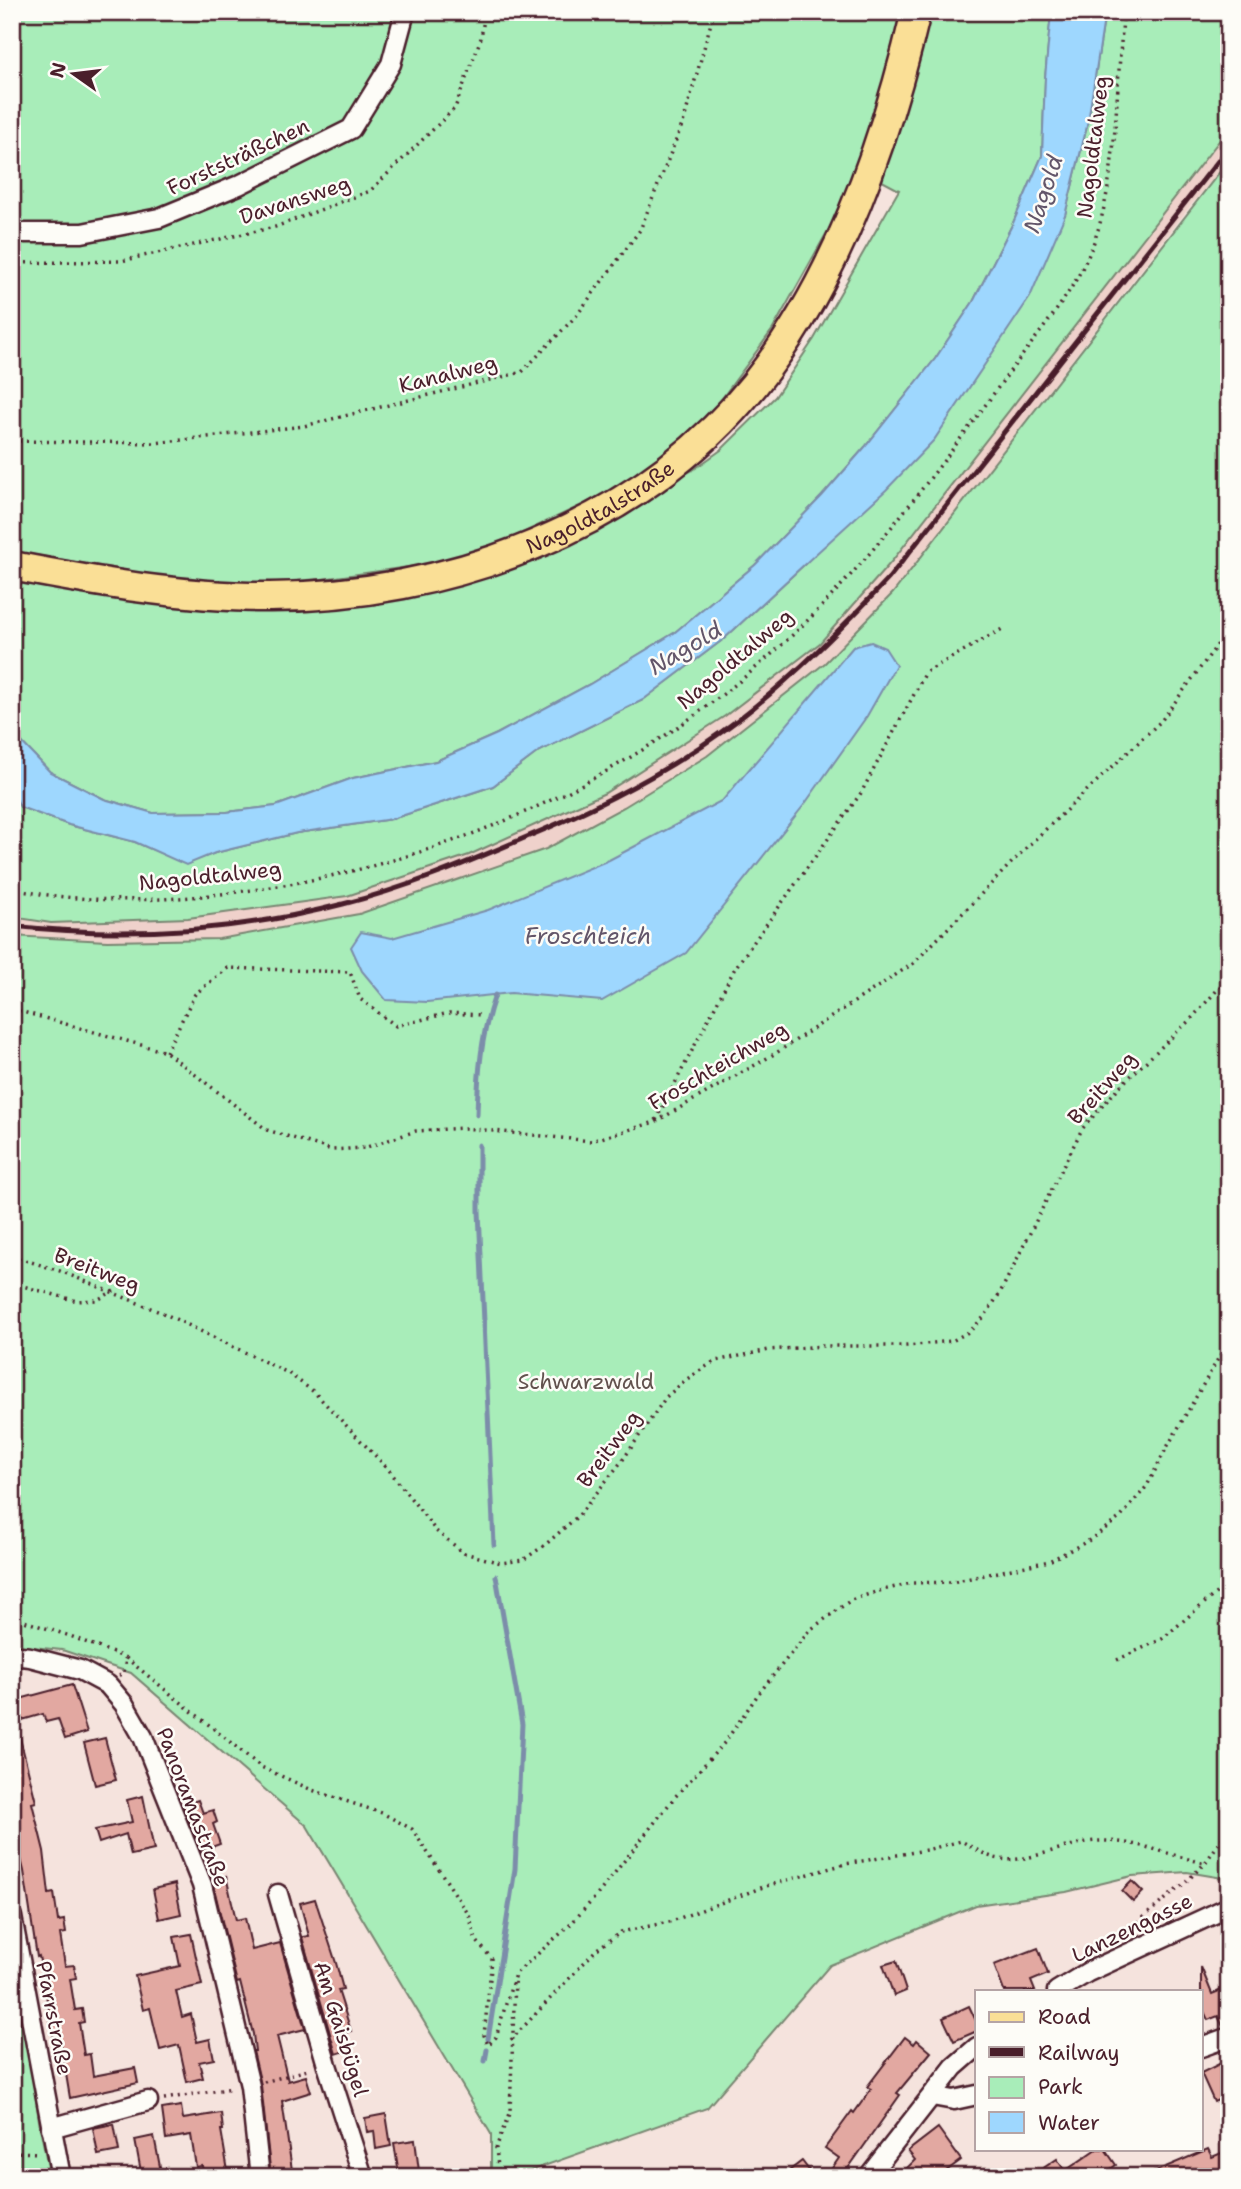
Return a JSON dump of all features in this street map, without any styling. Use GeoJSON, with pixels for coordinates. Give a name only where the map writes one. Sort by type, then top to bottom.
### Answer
{"type":"FeatureCollection","features":[{"type":"Feature","properties":{"kind":"main road","name":"Nagoldtalstraße"},"geometry":{"type":"LineString","coordinates":[[12,566],[93,581],[203,595],[268,597],[363,591],[433,578],[520,551],[578,523],[634,491],[716,428],[755,383],[806,307],[842,235],[865,179],[897,84],[916,12]]}},
{"type":"Feature","properties":{"kind":"street","name":"Forststräßchen"},"geometry":{"type":"LineString","coordinates":[[12,233],[82,233],[159,218],[239,185],[351,129],[391,64],[405,12]]}},
{"type":"Feature","properties":{"kind":"street","name":"Panoramastraße"},"geometry":{"type":"LineString","coordinates":[[12,1654],[80,1670],[108,1685],[124,1704],[143,1737],[202,1885],[250,2086],[260,2177]]}},
{"type":"Feature","properties":{"kind":"street","name":"Am Gaisbügel"},"geometry":{"type":"LineString","coordinates":[[278,1894],[327,2065],[363,2177]]}},
{"type":"Feature","properties":{"kind":"street","name":"Lanzengasse"},"geometry":{"type":"LineString","coordinates":[[1059,1990],[1088,1972],[1229,1907]]}},
{"type":"Feature","properties":{"kind":"street","name":"Pfarrstraße"},"geometry":{"type":"LineString","coordinates":[[12,1917],[16,1967],[61,2177]]}},
{"type":"Feature","properties":{"kind":"street"},"geometry":{"type":"LineString","coordinates":[[1202,2048],[1229,2037]]}},
{"type":"Feature","properties":{"kind":"street"},"geometry":{"type":"LineString","coordinates":[[868,2177],[954,2067],[975,2049]]}},
{"type":"Feature","properties":{"kind":"street"},"geometry":{"type":"LineString","coordinates":[[932,2095],[954,2100],[975,2095]]}},
{"type":"Feature","properties":{"kind":"street"},"geometry":{"type":"LineString","coordinates":[[51,2128],[148,2101]]}},
{"type":"Feature","properties":{"kind":"path","name":"Davansweg"},"geometry":{"type":"LineString","coordinates":[[12,263],[121,261],[275,227],[370,191],[455,108],[481,38],[485,12]]}},
{"type":"Feature","properties":{"kind":"path","name":"Kanalweg"},"geometry":{"type":"LineString","coordinates":[[12,441],[155,443],[304,426],[522,372],[577,314],[640,230],[684,120],[714,12]]}},
{"type":"Feature","properties":{"kind":"path","name":"Nagoldtalweg"},"geometry":{"type":"LineString","coordinates":[[12,889],[51,896],[100,900],[203,896],[291,884],[404,857],[507,821],[566,793],[643,749],[733,685],[789,637],[854,571],[932,476],[1067,295],[1091,249],[1108,190],[1124,12]]}},
{"type":"Feature","properties":{"kind":"path"},"geometry":{"type":"LineString","coordinates":[[655,1122],[735,968],[861,793],[926,672],[1004,628]]}},
{"type":"Feature","properties":{"kind":"path","name":"Froschteichweg"},"geometry":{"type":"LineString","coordinates":[[12,1009],[166,1052],[267,1130],[332,1150],[364,1148],[415,1131],[464,1128],[591,1141],[655,1122],[776,1053],[914,963],[1028,846],[1161,721],[1229,629]]}},
{"type":"Feature","properties":{"kind":"path"},"geometry":{"type":"LineString","coordinates":[[166,1052],[195,994],[228,968],[350,972],[360,999],[396,1026],[449,1013],[481,1015]]}},
{"type":"Feature","properties":{"kind":"path","name":"Breitweg"},"geometry":{"type":"LineString","coordinates":[[12,1256],[114,1292],[288,1373],[314,1392],[389,1470],[436,1531],[464,1553],[501,1563],[523,1560],[579,1515],[622,1461],[666,1397],[715,1361],[769,1350],[823,1346],[926,1345],[952,1341],[970,1331],[985,1316],[1000,1293],[1082,1129],[1120,1086],[1191,1019],[1229,977]]}},
{"type":"Feature","properties":{"kind":"path"},"geometry":{"type":"LineString","coordinates":[[12,1283],[78,1301],[97,1300],[114,1292]]}},
{"type":"Feature","properties":{"kind":"path"},"geometry":{"type":"LineString","coordinates":[[12,1617],[135,1663],[261,1767],[312,1790],[382,1813],[412,1829],[469,1915],[476,1940],[492,1959],[484,2035],[488,2045],[496,2037],[515,1975],[569,1926],[598,1894],[674,1798],[725,1742],[766,1683],[810,1630],[851,1600],[879,1591],[912,1583],[952,1581],[1049,1561],[1088,1541],[1121,1517],[1147,1486],[1229,1340]]}},
{"type":"Feature","properties":{"kind":"path"},"geometry":{"type":"LineString","coordinates":[[1117,1660],[1162,1639],[1229,1582]]}},
{"type":"Feature","properties":{"kind":"path"},"geometry":{"type":"LineString","coordinates":[[108,1685],[124,1672],[125,1658]]}},
{"type":"Feature","properties":{"kind":"path"},"geometry":{"type":"LineString","coordinates":[[1112,1943],[1186,1882],[1205,1863],[1229,1829]]}},
{"type":"Feature","properties":{"kind":"path"},"geometry":{"type":"LineString","coordinates":[[512,2040],[597,1949],[621,1932],[669,1922],[766,1886],[845,1864],[961,1841],[1001,1860],[1084,1842],[1118,1841],[1205,1863]]}},
{"type":"Feature","properties":{"kind":"path"},"geometry":{"type":"LineString","coordinates":[[499,2177],[496,2148],[510,2111],[515,1975]]}},
{"type":"Feature","properties":{"kind":"path"},"geometry":{"type":"LineString","coordinates":[[12,2152],[56,2153]]}},
{"type":"Feature","properties":{"kind":"shaded area"},"geometry":{"type":"Polygon","coordinates":[[[1229,128],[1229,160],[1191,205],[893,593],[825,663],[707,756],[624,807],[546,849],[359,914],[219,939],[107,941],[12,936],[12,918],[51,923],[605,793],[725,716],[820,643],[892,561],[1229,128]]]}},
{"type":"Feature","properties":{"kind":"green space"},"geometry":{"type":"Polygon","coordinates":[[[12,12],[903,12],[895,56],[840,209],[773,329],[717,405],[644,476],[488,549],[430,564],[322,579],[214,586],[12,551],[12,12]]]}},
{"type":"Feature","properties":{"kind":"green space"},"geometry":{"type":"Polygon","coordinates":[[[929,12],[1051,12],[1042,156],[1013,223],[973,302],[935,359],[822,496],[755,565],[674,633],[590,684],[497,734],[436,761],[353,778],[276,806],[227,812],[153,813],[104,799],[50,772],[12,732],[12,579],[37,586],[149,599],[387,597],[455,586],[588,535],[721,450],[775,397],[814,339],[899,190],[882,181],[929,12]]]}},
{"type":"Feature","properties":{"kind":"green space"},"geometry":{"type":"Polygon","coordinates":[[[1105,12],[1229,12],[1229,128],[892,561],[820,643],[725,716],[605,793],[469,855],[347,896],[188,918],[51,923],[12,917],[12,790],[20,807],[69,825],[135,842],[186,864],[215,853],[297,833],[392,819],[493,786],[538,752],[643,700],[725,638],[807,562],[1065,215],[1088,122],[1105,12]]]}},
{"type":"Feature","properties":{"kind":"green space","name":"Schwarzwald"},"geometry":{"type":"Polygon","coordinates":[[[1229,160],[1229,1879],[1187,1872],[1132,1876],[1066,1892],[976,1905],[830,1965],[707,2108],[513,2177],[491,2177],[491,2134],[307,1826],[131,1673],[62,1650],[12,1645],[12,936],[107,941],[219,939],[359,914],[546,849],[624,807],[707,756],[825,663],[893,593],[1229,160]]]}},
{"type":"Feature","properties":{"kind":"green space"},"geometry":{"type":"Polygon","coordinates":[[[12,1973],[17,1974],[50,2177],[12,2177],[12,1973]]]}},
{"type":"Feature","properties":{"kind":"water","name":"Nagold"},"geometry":{"type":"Polygon","coordinates":[[[1051,12],[1105,12],[1088,122],[1065,215],[1030,297],[934,440],[886,490],[725,638],[643,700],[538,752],[493,786],[392,819],[297,833],[215,853],[186,865],[135,842],[69,825],[20,807],[12,790],[12,732],[50,772],[104,799],[153,813],[227,812],[276,806],[353,778],[436,761],[497,734],[590,684],[674,633],[755,565],[822,496],[935,359],[973,302],[1013,223],[1042,156],[1051,12]]]}},
{"type":"Feature","properties":{"kind":"water","name":"Froschteich"},"geometry":{"type":"Polygon","coordinates":[[[871,642],[885,648],[896,665],[867,716],[804,805],[686,953],[602,1001],[511,993],[427,1002],[386,1000],[362,971],[351,947],[361,932],[392,938],[488,910],[609,860],[723,800],[853,647],[871,642]]]}},
{"type":"Feature","properties":{"kind":"building"},"geometry":{"type":"Polygon","coordinates":[[[72,1685],[87,1732],[65,1739],[58,1719],[46,1722],[43,1714],[12,1723],[12,1701],[72,1685]]]}},
{"type":"Feature","properties":{"kind":"building"},"geometry":{"type":"Polygon","coordinates":[[[17,1726],[36,1802],[32,1803],[44,1851],[49,1894],[54,1893],[58,1921],[64,1920],[66,1933],[60,1934],[65,1966],[74,1965],[76,1978],[70,1979],[75,2010],[82,2009],[84,2022],[79,2023],[84,2055],[90,2054],[93,2076],[135,2068],[138,2083],[70,2098],[61,2044],[55,2045],[39,1956],[37,1957],[24,1871],[13,1827],[19,1825],[12,1797],[12,1727],[17,1726]]]}},
{"type":"Feature","properties":{"kind":"building"},"geometry":{"type":"Polygon","coordinates":[[[105,1738],[116,1780],[95,1785],[84,1743],[105,1738]]]}},
{"type":"Feature","properties":{"kind":"building"},"geometry":{"type":"Polygon","coordinates":[[[143,1796],[154,1850],[131,1855],[126,1834],[99,1843],[95,1830],[132,1822],[127,1800],[143,1796]]]}},
{"type":"Feature","properties":{"kind":"building"},"geometry":{"type":"Polygon","coordinates":[[[198,1800],[203,1813],[213,1810],[217,1822],[213,1824],[220,1844],[201,1851],[183,1805],[198,1800]]]}},
{"type":"Feature","properties":{"kind":"building"},"geometry":{"type":"Polygon","coordinates":[[[226,1876],[236,1920],[245,1918],[252,1950],[280,1943],[305,2029],[277,2036],[288,2081],[306,2076],[311,2092],[282,2101],[293,2177],[271,2177],[261,2085],[253,2051],[253,2034],[240,1982],[237,1983],[212,1880],[226,1876]]]}},
{"type":"Feature","properties":{"kind":"building"},"geometry":{"type":"Polygon","coordinates":[[[1132,1881],[1143,1892],[1133,1902],[1122,1891],[1132,1881]]]}},
{"type":"Feature","properties":{"kind":"building"},"geometry":{"type":"Polygon","coordinates":[[[175,1884],[181,1914],[159,1919],[153,1889],[175,1884]]]}},
{"type":"Feature","properties":{"kind":"building"},"geometry":{"type":"Polygon","coordinates":[[[315,1899],[336,1963],[343,1989],[338,1990],[351,2031],[346,2032],[351,2049],[336,2054],[302,1937],[309,1936],[300,1903],[315,1899]]]}},
{"type":"Feature","properties":{"kind":"building"},"geometry":{"type":"Polygon","coordinates":[[[191,1934],[202,1985],[176,1991],[182,2017],[191,2014],[197,2042],[210,2039],[214,2059],[199,2062],[203,2078],[187,2082],[179,2045],[160,2050],[150,2008],[143,2010],[135,1976],[180,1966],[174,1937],[191,1934]]]}},
{"type":"Feature","properties":{"kind":"building"},"geometry":{"type":"Polygon","coordinates":[[[1038,1948],[1048,1974],[1031,1981],[1035,1990],[1004,1990],[994,1965],[1038,1948]]]}},
{"type":"Feature","properties":{"kind":"building"},"geometry":{"type":"Polygon","coordinates":[[[896,1961],[906,1991],[894,1996],[883,1965],[896,1961]]]}},
{"type":"Feature","properties":{"kind":"building"},"geometry":{"type":"Polygon","coordinates":[[[1201,1967],[1212,1994],[1229,1987],[1229,2026],[1223,2027],[1218,2016],[1208,2020],[1202,2007],[1201,1967]]]}},
{"type":"Feature","properties":{"kind":"building"},"geometry":{"type":"Polygon","coordinates":[[[969,2006],[975,2019],[975,2032],[954,2041],[943,2018],[969,2006]]]}},
{"type":"Feature","properties":{"kind":"building"},"geometry":{"type":"Polygon","coordinates":[[[905,2037],[914,2044],[917,2040],[931,2052],[897,2093],[900,2095],[842,2177],[826,2177],[839,2158],[825,2148],[852,2111],[854,2113],[871,2089],[867,2087],[905,2037]]]}},
{"type":"Feature","properties":{"kind":"building"},"geometry":{"type":"Polygon","coordinates":[[[1225,2061],[1229,2069],[1229,2095],[1214,2102],[1202,2072],[1225,2061]]]}},
{"type":"Feature","properties":{"kind":"building"},"geometry":{"type":"Polygon","coordinates":[[[181,2106],[183,2119],[221,2113],[221,2130],[229,2177],[204,2177],[202,2166],[196,2167],[191,2135],[166,2139],[162,2109],[181,2106]]]}},
{"type":"Feature","properties":{"kind":"building"},"geometry":{"type":"Polygon","coordinates":[[[386,2114],[391,2146],[376,2149],[374,2131],[367,2132],[365,2118],[386,2114]]]}},
{"type":"Feature","properties":{"kind":"building"},"geometry":{"type":"Polygon","coordinates":[[[114,2124],[119,2151],[98,2155],[93,2128],[114,2124]]]}},
{"type":"Feature","properties":{"kind":"building"},"geometry":{"type":"Polygon","coordinates":[[[938,2128],[961,2160],[938,2177],[898,2177],[915,2160],[908,2151],[938,2128]]]}},
{"type":"Feature","properties":{"kind":"building"},"geometry":{"type":"Polygon","coordinates":[[[154,2136],[162,2177],[142,2177],[135,2140],[154,2136]]]}},
{"type":"Feature","properties":{"kind":"building"},"geometry":{"type":"Polygon","coordinates":[[[415,2140],[419,2171],[399,2174],[394,2143],[415,2140]]]}},
{"type":"Feature","properties":{"kind":"building"},"geometry":{"type":"Polygon","coordinates":[[[1208,2149],[1212,2157],[1229,2150],[1229,2170],[1219,2174],[1220,2177],[1142,2177],[1208,2149]]]}},
{"type":"Feature","properties":{"kind":"building"},"geometry":{"type":"Polygon","coordinates":[[[1096,2150],[1106,2150],[1116,2165],[1100,2177],[1030,2177],[1057,2159],[1065,2171],[1096,2150]]]}},
{"type":"Feature","properties":{"kind":"building"},"geometry":{"type":"Polygon","coordinates":[[[802,2161],[814,2177],[781,2177],[802,2161]]]}},
{"type":"Feature","properties":{"kind":"waterway"},"geometry":{"type":"LineString","coordinates":[[477,1115],[481,1054],[495,995]]}},
{"type":"Feature","properties":{"kind":"waterway"},"geometry":{"type":"LineString","coordinates":[[479,1145],[479,1211],[494,1545]]}},
{"type":"Feature","properties":{"kind":"waterway"},"geometry":{"type":"LineString","coordinates":[[488,2039],[515,1869],[522,1724],[496,1576]]}},
{"type":"Feature","properties":{"kind":"waterway"},"geometry":{"type":"LineString","coordinates":[[485,2061],[487,2050]]}},
{"type":"Feature","properties":{"kind":"railway"},"geometry":{"type":"LineString","coordinates":[[12,926],[95,932],[179,930],[262,921],[343,904],[389,891],[478,858],[606,801],[662,771],[739,719],[779,686],[835,634],[889,578],[1229,147]]}}]}
